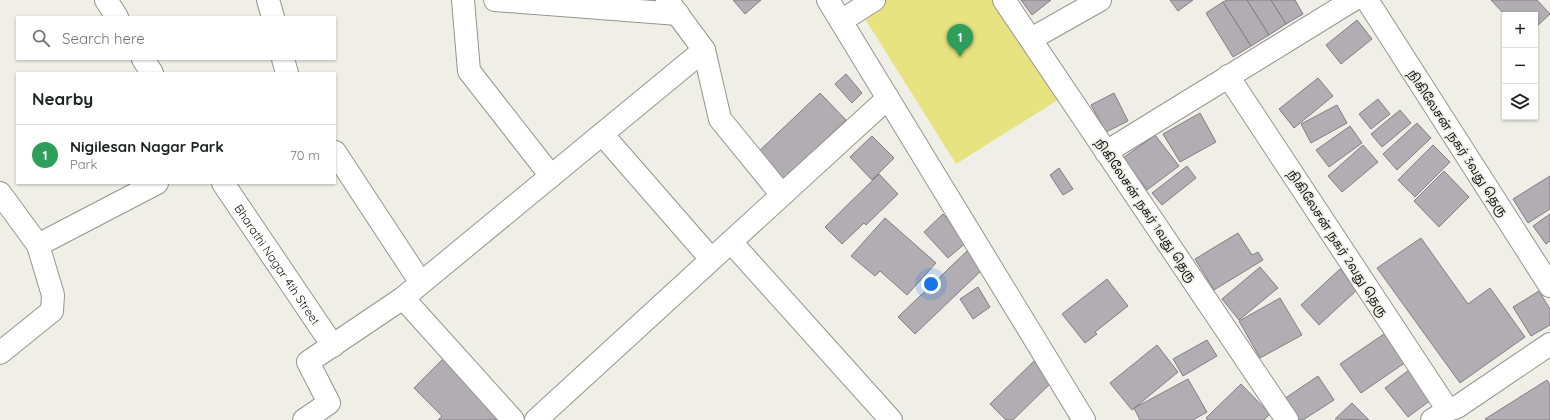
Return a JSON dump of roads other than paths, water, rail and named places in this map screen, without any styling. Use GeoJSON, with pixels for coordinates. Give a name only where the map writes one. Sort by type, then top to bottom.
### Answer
{"type":"FeatureCollection","features":[{"type":"Feature","properties":{"kind":"street"},"geometry":{"type":"LineString","coordinates":[[106,0],[116,16]]}},
{"type":"Feature","properties":{"kind":"street"},"geometry":{"type":"LineString","coordinates":[[268,0],[273,16]]}},
{"type":"Feature","properties":{"kind":"street"},"geometry":{"type":"LineString","coordinates":[[463,0],[469,71],[552,176]]}},
{"type":"Feature","properties":{"kind":"street"},"geometry":{"type":"LineString","coordinates":[[495,0],[672,7],[704,50],[720,119],[782,195]]}},
{"type":"Feature","properties":{"kind":"street"},"geometry":{"type":"LineString","coordinates":[[828,0],[1084,420]]}},
{"type":"Feature","properties":{"kind":"street"},"geometry":{"type":"LineString","coordinates":[[841,21],[874,0]]}},
{"type":"Feature","properties":{"kind":"street","name":"நிகிலேசன் நகர் 1வது தெரு"},"geometry":{"type":"LineString","coordinates":[[1004,0],[1287,420]]}},
{"type":"Feature","properties":{"kind":"street"},"geometry":{"type":"LineString","coordinates":[[1031,39],[1100,0]]}},
{"type":"Feature","properties":{"kind":"street"},"geometry":{"type":"LineString","coordinates":[[1106,152],[1353,0]]}},
{"type":"Feature","properties":{"kind":"street","name":"நிகிலேசன் நகர் 3வது தெரு"},"geometry":{"type":"LineString","coordinates":[[1367,0],[1550,286]]}},
{"type":"Feature","properties":{"kind":"street"},"geometry":{"type":"LineString","coordinates":[[304,420],[329,404],[308,362],[403,298],[704,50]]}},
{"type":"Feature","properties":{"kind":"street"},"geometry":{"type":"LineString","coordinates":[[144,60],[151,72]]}},
{"type":"Feature","properties":{"kind":"street"},"geometry":{"type":"LineString","coordinates":[[283,60],[287,72]]}},
{"type":"Feature","properties":{"kind":"street","name":"நிகிலேசன் நகர் 2வது தெரு"},"geometry":{"type":"LineString","coordinates":[[1228,76],[1451,414]]}},
{"type":"Feature","properties":{"kind":"street"},"geometry":{"type":"LineString","coordinates":[[536,420],[888,98]]}},
{"type":"Feature","properties":{"kind":"street"},"geometry":{"type":"LineString","coordinates":[[602,134],[711,260]]}},
{"type":"Feature","properties":{"kind":"street"},"geometry":{"type":"LineString","coordinates":[[336,154],[421,283]]}},
{"type":"Feature","properties":{"kind":"street"},"geometry":{"type":"LineString","coordinates":[[38,245],[155,184]]}},
{"type":"Feature","properties":{"kind":"street","name":"Bharathi Nagar 4th Street"},"geometry":{"type":"LineString","coordinates":[[224,184],[333,346]]}},
{"type":"Feature","properties":{"kind":"street"},"geometry":{"type":"LineString","coordinates":[[0,193],[38,245],[53,295],[52,311],[0,353]]}},
{"type":"Feature","properties":{"kind":"street"},"geometry":{"type":"LineString","coordinates":[[731,242],[891,420]]}},
{"type":"Feature","properties":{"kind":"street"},"geometry":{"type":"LineString","coordinates":[[403,298],[514,420]]}},
{"type":"Feature","properties":{"kind":"street"},"geometry":{"type":"LineString","coordinates":[[1451,414],[1550,344]]}},
{"type":"Feature","properties":{"kind":"place","name":"Nigilesan Nagar Park"},"geometry":{"type":"Point","coordinates":[960,57]}}]}
